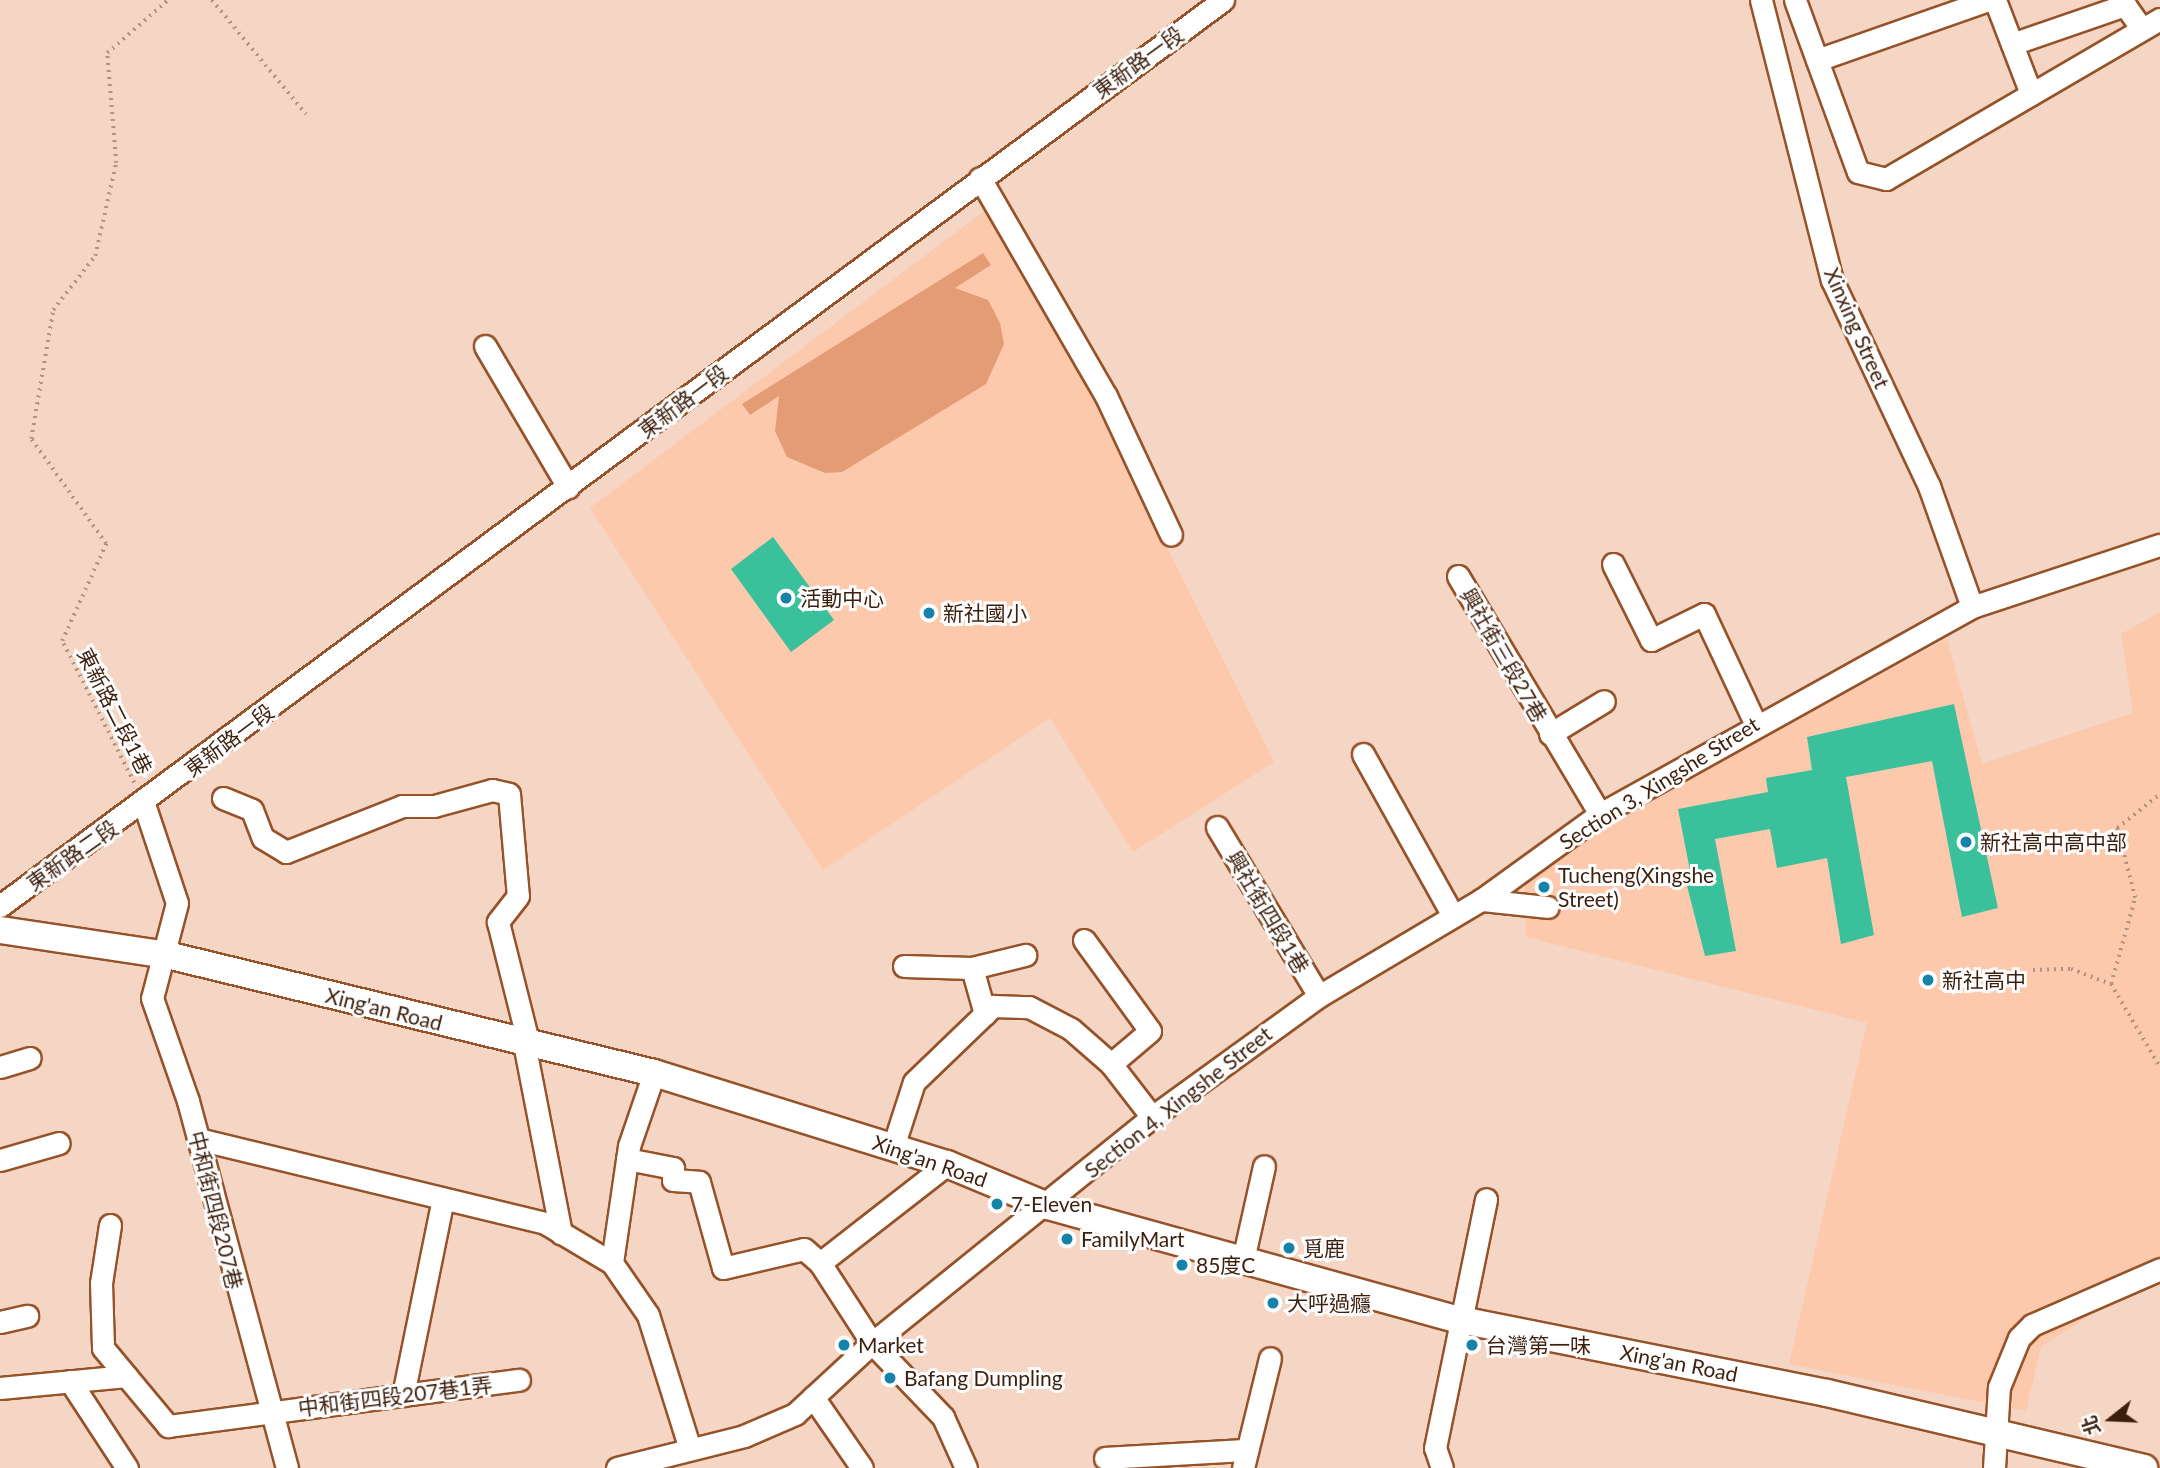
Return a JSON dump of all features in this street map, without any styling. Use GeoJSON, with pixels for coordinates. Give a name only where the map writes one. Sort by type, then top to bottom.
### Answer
{"type":"FeatureCollection","features":[{"type":"Feature","properties":{"kind":"main road","name":"Xing'an Road"},"geometry":{"type":"LineString","coordinates":[[0,930],[167,955],[654,1073],[947,1164],[1048,1206],[1456,1319],[1827,1392],[2144,1468]]}},
{"type":"Feature","properties":{"kind":"street","name":"東新路一段"},"geometry":{"type":"LineString","coordinates":[[144,804],[980,178],[1223,0]]}},
{"type":"Feature","properties":{"kind":"street","name":"Xinxing Street"},"geometry":{"type":"LineString","coordinates":[[1761,0],[1832,280],[1929,486],[1972,607]]}},
{"type":"Feature","properties":{"kind":"street"},"geometry":{"type":"LineString","coordinates":[[1795,0],[1858,172],[1886,179],[2151,24],[2131,2],[2012,44]]}},
{"type":"Feature","properties":{"kind":"street"},"geometry":{"type":"LineString","coordinates":[[1817,60],[1988,0]]}},
{"type":"Feature","properties":{"kind":"street"},"geometry":{"type":"LineString","coordinates":[[1995,0],[2031,94]]}},
{"type":"Feature","properties":{"kind":"street"},"geometry":{"type":"LineString","coordinates":[[980,178],[1107,396],[1171,535]]}},
{"type":"Feature","properties":{"kind":"street"},"geometry":{"type":"LineString","coordinates":[[485,346],[568,487]]}},
{"type":"Feature","properties":{"kind":"street","name":"Section 3, Xingshe Street"},"geometry":{"type":"LineString","coordinates":[[1319,996],[1481,900],[1600,814],[1755,723],[1972,607],[2160,545]]}},
{"type":"Feature","properties":{"kind":"street"},"geometry":{"type":"LineString","coordinates":[[1613,564],[1651,639],[1704,614],[1755,723]]}},
{"type":"Feature","properties":{"kind":"street","name":"興社街三段27巷"},"geometry":{"type":"LineString","coordinates":[[1458,576],[1600,814]]}},
{"type":"Feature","properties":{"kind":"street","name":"興社街三段27巷"},"geometry":{"type":"LineString","coordinates":[[1550,734],[1604,701]]}},
{"type":"Feature","properties":{"kind":"street"},"geometry":{"type":"LineString","coordinates":[[1363,754],[1452,916]]}},
{"type":"Feature","properties":{"kind":"street"},"geometry":{"type":"LineString","coordinates":[[223,799],[252,810],[263,838],[286,852],[402,806],[434,806],[492,790],[509,794],[518,896],[498,922],[526,1044],[561,1233]]}},
{"type":"Feature","properties":{"kind":"street","name":"東新路二段"},"geometry":{"type":"LineString","coordinates":[[0,906],[144,804]]}},
{"type":"Feature","properties":{"kind":"street","name":"中和街四段207巷"},"geometry":{"type":"LineString","coordinates":[[144,804],[177,903],[167,955],[152,998],[198,1139],[286,1468]]}},
{"type":"Feature","properties":{"kind":"street","name":"興社街四段1巷"},"geometry":{"type":"LineString","coordinates":[[1217,827],[1319,996]]}},
{"type":"Feature","properties":{"kind":"street"},"geometry":{"type":"LineString","coordinates":[[1481,900],[1548,907]]}},
{"type":"Feature","properties":{"kind":"street"},"geometry":{"type":"LineString","coordinates":[[1084,940],[1150,1031],[1111,1064]]}},
{"type":"Feature","properties":{"kind":"street"},"geometry":{"type":"LineString","coordinates":[[904,966],[972,968],[1025,955]]}},
{"type":"Feature","properties":{"kind":"street"},"geometry":{"type":"LineString","coordinates":[[972,968],[985,1014]]}},
{"type":"Feature","properties":{"kind":"street","name":"Section 4, Xingshe Street"},"geometry":{"type":"LineString","coordinates":[[617,1468],[744,1436],[795,1414],[872,1343],[1048,1206],[1152,1117],[1319,996]]}},
{"type":"Feature","properties":{"kind":"street"},"geometry":{"type":"LineString","coordinates":[[893,1147],[914,1082],[993,1006],[1029,1007],[1071,1029],[1111,1064],[1152,1117]]}},
{"type":"Feature","properties":{"kind":"street"},"geometry":{"type":"LineString","coordinates":[[0,1067],[30,1058]]}},
{"type":"Feature","properties":{"kind":"street"},"geometry":{"type":"LineString","coordinates":[[612,1263],[627,1159],[654,1073]]}},
{"type":"Feature","properties":{"kind":"street"},"geometry":{"type":"LineString","coordinates":[[198,1139],[443,1199],[561,1233],[612,1263],[648,1315],[690,1450]]}},
{"type":"Feature","properties":{"kind":"street"},"geometry":{"type":"LineString","coordinates":[[0,1160],[59,1143]]}},
{"type":"Feature","properties":{"kind":"street"},"geometry":{"type":"LineString","coordinates":[[627,1159],[673,1168],[673,1181],[699,1182],[723,1268],[804,1249],[820,1263],[872,1343],[943,1417],[966,1468]]}},
{"type":"Feature","properties":{"kind":"street"},"geometry":{"type":"LineString","coordinates":[[820,1263],[947,1164]]}},
{"type":"Feature","properties":{"kind":"street"},"geometry":{"type":"LineString","coordinates":[[1243,1260],[1264,1166]]}},
{"type":"Feature","properties":{"kind":"street"},"geometry":{"type":"LineString","coordinates":[[403,1395],[443,1199]]}},
{"type":"Feature","properties":{"kind":"street"},"geometry":{"type":"LineString","coordinates":[[1442,1468],[1435,1448],[1456,1319],[1486,1199]]}},
{"type":"Feature","properties":{"kind":"street"},"geometry":{"type":"LineString","coordinates":[[110,1225],[101,1283],[103,1348],[126,1376]]}},
{"type":"Feature","properties":{"kind":"street"},"geometry":{"type":"LineString","coordinates":[[1994,1468],[1995,1433],[2006,1359],[2032,1325],[2160,1269]]}},
{"type":"Feature","properties":{"kind":"street"},"geometry":{"type":"LineString","coordinates":[[0,1322],[27,1316]]}},
{"type":"Feature","properties":{"kind":"street"},"geometry":{"type":"LineString","coordinates":[[1105,1458],[1243,1459],[1270,1358]]}},
{"type":"Feature","properties":{"kind":"street"},"geometry":{"type":"LineString","coordinates":[[0,1388],[126,1376]]}},
{"type":"Feature","properties":{"kind":"street","name":"中和街四段207巷1弄"},"geometry":{"type":"LineString","coordinates":[[126,1376],[168,1426],[519,1380]]}},
{"type":"Feature","properties":{"kind":"street"},"geometry":{"type":"LineString","coordinates":[[70,1381],[127,1468]]}},
{"type":"Feature","properties":{"kind":"street"},"geometry":{"type":"LineString","coordinates":[[813,1397],[862,1468]]}},
{"type":"Feature","properties":{"kind":"path","name":"東新路二段1巷"},"geometry":{"type":"LineString","coordinates":[[144,804],[62,641],[106,544],[30,439],[53,310],[94,256],[116,163],[107,53],[168,0]]}},
{"type":"Feature","properties":{"kind":"path"},"geometry":{"type":"LineString","coordinates":[[212,0],[306,114]]}},
{"type":"Feature","properties":{"kind":"path"},"geometry":{"type":"LineString","coordinates":[[2111,984],[2135,898],[2117,828],[2160,794]]}},
{"type":"Feature","properties":{"kind":"path"},"geometry":{"type":"LineString","coordinates":[[2033,970],[2071,969],[2111,984],[2160,1066]]}},
{"type":"Feature","properties":{"kind":"shaded area","name":"新社國小"},"geometry":{"type":"Polygon","coordinates":[[[995,203],[1274,762],[1133,852],[1050,718],[823,870],[590,508],[995,203]]]}},
{"type":"Feature","properties":{"kind":"shaded area"},"geometry":{"type":"Polygon","coordinates":[[[983,253],[991,265],[955,288],[988,300],[1000,323],[1004,344],[986,384],[842,472],[825,473],[787,457],[775,431],[779,396],[750,415],[742,404],[983,253]]]}},
{"type":"Feature","properties":{"kind":"shaded area","name":"新社高中"},"geometry":{"type":"Polygon","coordinates":[[[2160,612],[2160,1284],[2098,1310],[2041,1347],[2026,1411],[1789,1364],[1867,1023],[1526,937],[1525,881],[1667,790],[1947,639],[1982,764],[2133,713],[2121,634],[2160,612]]]}},
{"type":"Feature","properties":{"kind":"building","name":"活動中心"},"geometry":{"type":"Polygon","coordinates":[[[773,537],[834,620],[791,652],[731,569],[773,537]]]}},
{"type":"Feature","properties":{"kind":"building","name":"新社高中高中部"},"geometry":{"type":"Polygon","coordinates":[[[1954,704],[1998,908],[1962,917],[1932,761],[1846,777],[1874,935],[1841,944],[1827,858],[1777,868],[1770,829],[1715,839],[1736,951],[1705,956],[1686,882],[1692,881],[1678,809],[1768,792],[1766,778],[1812,770],[1807,737],[1954,704]]]}},
{"type":"Feature","properties":{"kind":"place","name":"活動中心"},"geometry":{"type":"Point","coordinates":[786,598]}},
{"type":"Feature","properties":{"kind":"place","name":"新社國小"},"geometry":{"type":"Point","coordinates":[929,613]}},
{"type":"Feature","properties":{"kind":"place","name":"新社高中高中部"},"geometry":{"type":"Point","coordinates":[1966,842]}},
{"type":"Feature","properties":{"kind":"place","name":"Tucheng(Xingshe Street)"},"geometry":{"type":"Point","coordinates":[1544,887]}},
{"type":"Feature","properties":{"kind":"place","name":"新社高中"},"geometry":{"type":"Point","coordinates":[1928,980]}},
{"type":"Feature","properties":{"kind":"place","name":"7-Eleven"},"geometry":{"type":"Point","coordinates":[997,1204]}},
{"type":"Feature","properties":{"kind":"place","name":"FamilyMart"},"geometry":{"type":"Point","coordinates":[1067,1239]}},
{"type":"Feature","properties":{"kind":"place","name":"覓鹿"},"geometry":{"type":"Point","coordinates":[1289,1248]}},
{"type":"Feature","properties":{"kind":"place","name":"85度C"},"geometry":{"type":"Point","coordinates":[1182,1265]}},
{"type":"Feature","properties":{"kind":"place","name":"大呼過癮"},"geometry":{"type":"Point","coordinates":[1273,1303]}},
{"type":"Feature","properties":{"kind":"place","name":"Market"},"geometry":{"type":"Point","coordinates":[844,1345]}},
{"type":"Feature","properties":{"kind":"place","name":"台灣第一味"},"geometry":{"type":"Point","coordinates":[1472,1345]}},
{"type":"Feature","properties":{"kind":"place","name":"Bafang Dumpling"},"geometry":{"type":"Point","coordinates":[890,1378]}}]}
